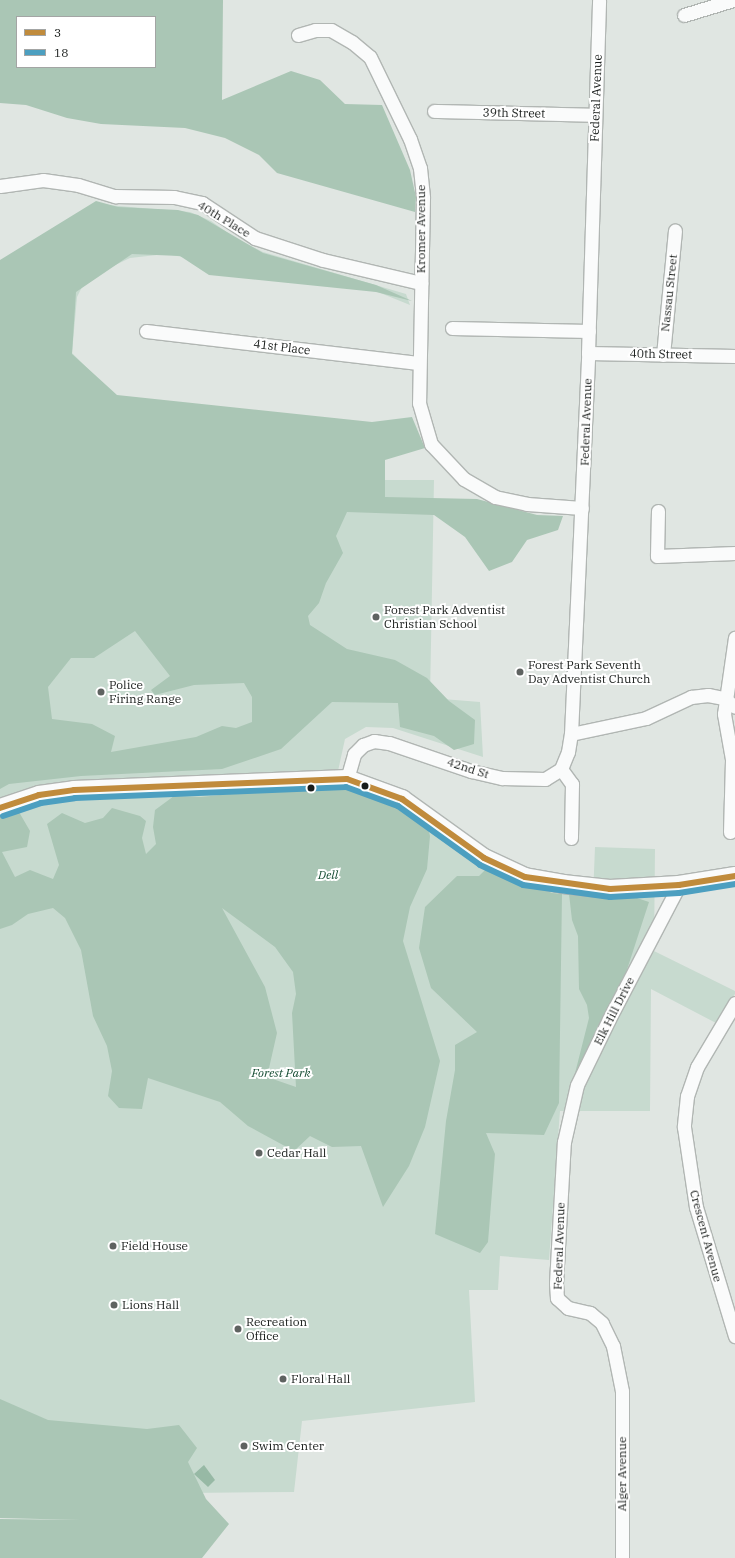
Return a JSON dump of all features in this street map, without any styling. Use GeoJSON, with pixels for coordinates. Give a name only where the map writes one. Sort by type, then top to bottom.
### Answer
{"type":"FeatureCollection","features":[{"type":"Feature","properties":{"kind":"main road"},"geometry":{"type":"LineString","coordinates":[[0,808],[39,795],[74,790],[347,779],[402,799],[484,858],[525,877],[563,884],[610,889],[679,886],[735,876]]}},
{"type":"Feature","properties":{"kind":"street","name":"Federal Avenue"},"geometry":{"type":"LineString","coordinates":[[561,769],[568,752],[571,734],[589,331],[599,0]]}},
{"type":"Feature","properties":{"kind":"street"},"geometry":{"type":"LineString","coordinates":[[684,15],[733,0]]}},
{"type":"Feature","properties":{"kind":"street","name":"Kromer Avenue"},"geometry":{"type":"LineString","coordinates":[[298,35],[314,30],[331,30],[352,42],[370,57],[410,139],[420,168],[423,198],[418,363],[419,403],[431,444],[464,478],[495,497],[528,504],[582,508]]}},
{"type":"Feature","properties":{"kind":"street","name":"39th Street"},"geometry":{"type":"LineString","coordinates":[[434,111],[595,114]]}},
{"type":"Feature","properties":{"kind":"street","name":"40th Place"},"geometry":{"type":"LineString","coordinates":[[0,186],[43,180],[78,186],[115,196],[174,197],[202,203],[255,238],[323,260],[421,283]]}},
{"type":"Feature","properties":{"kind":"street","name":"Nassau Street"},"geometry":{"type":"LineString","coordinates":[[663,355],[675,231]]}},
{"type":"Feature","properties":{"kind":"street"},"geometry":{"type":"LineString","coordinates":[[452,328],[589,331]]}},
{"type":"Feature","properties":{"kind":"street","name":"41st Place"},"geometry":{"type":"LineString","coordinates":[[146,331],[418,363]]}},
{"type":"Feature","properties":{"kind":"street","name":"40th Street"},"geometry":{"type":"LineString","coordinates":[[588,353],[734,355]]}},
{"type":"Feature","properties":{"kind":"street"},"geometry":{"type":"LineString","coordinates":[[658,511],[657,556],[735,553]]}},
{"type":"Feature","properties":{"kind":"street"},"geometry":{"type":"LineString","coordinates":[[730,832],[732,759],[724,714],[724,698],[732,670],[735,638]]}},
{"type":"Feature","properties":{"kind":"street"},"geometry":{"type":"LineString","coordinates":[[571,734],[646,718],[691,696],[708,695],[724,698],[735,707]]}},
{"type":"Feature","properties":{"kind":"street","name":"42nd St"},"geometry":{"type":"LineString","coordinates":[[347,779],[354,754],[363,745],[374,741],[389,743],[471,771],[502,778],[545,779],[561,769]]}},
{"type":"Feature","properties":{"kind":"street"},"geometry":{"type":"LineString","coordinates":[[561,769],[572,784],[572,838]]}},
{"type":"Feature","properties":{"kind":"street","name":"Elk Hill Drive"},"geometry":{"type":"LineString","coordinates":[[564,1142],[577,1085],[609,1019],[679,886]]}},
{"type":"Feature","properties":{"kind":"street","name":"Crescent Avenue"},"geometry":{"type":"LineString","coordinates":[[735,1003],[697,1067],[687,1096],[684,1127],[696,1207],[735,1336]]}},
{"type":"Feature","properties":{"kind":"street","name":"Federal Avenue"},"geometry":{"type":"LineString","coordinates":[[564,1142],[556,1283],[557,1298],[568,1308],[590,1312],[602,1323],[613,1346],[622,1391]]}},
{"type":"Feature","properties":{"kind":"street","name":"Alger Avenue"},"geometry":{"type":"LineString","coordinates":[[622,1391],[622,1558]]}},
{"type":"Feature","properties":{"kind":"green space"},"geometry":{"type":"Polygon","coordinates":[[[0,0],[223,0],[222,100],[291,71],[320,80],[345,104],[382,105],[410,170],[416,197],[415,212],[277,173],[259,155],[225,138],[185,128],[101,124],[67,118],[26,105],[0,103],[0,0]]]}},
{"type":"Feature","properties":{"kind":"green space"},"geometry":{"type":"Polygon","coordinates":[[[96,201],[118,207],[178,210],[198,215],[263,253],[376,285],[412,301],[376,292],[209,275],[180,256],[132,254],[76,292],[72,354],[117,395],[372,422],[412,417],[425,448],[385,460],[385,497],[477,499],[537,515],[563,516],[558,530],[527,540],[512,562],[489,571],[465,537],[434,515],[347,512],[336,536],[343,553],[326,583],[319,603],[308,616],[310,625],[347,649],[395,660],[427,678],[449,701],[475,720],[474,744],[454,750],[434,736],[400,727],[398,703],[332,702],[281,749],[222,769],[81,776],[9,784],[0,789],[0,260],[96,201]],[[135,631],[94,658],[71,658],[48,687],[52,719],[92,724],[115,736],[111,752],[196,737],[222,726],[236,728],[252,722],[252,697],[244,683],[194,685],[155,695],[151,690],[170,676],[135,631]]]}},
{"type":"Feature","properties":{"kind":"green space","name":"Forest Park"},"geometry":{"type":"Polygon","coordinates":[[[107,205],[190,212],[211,221],[235,238],[263,252],[406,294],[410,305],[378,292],[166,254],[130,258],[86,279],[77,297],[72,353],[115,396],[343,480],[434,480],[430,698],[480,702],[483,757],[393,728],[366,727],[345,739],[338,771],[415,820],[497,879],[593,896],[595,847],[655,849],[654,951],[735,991],[735,994],[716,1023],[651,989],[650,1111],[560,1111],[549,1260],[500,1256],[498,1290],[469,1290],[475,1402],[302,1421],[294,1492],[187,1493],[0,1517],[0,261],[107,205]]]}},
{"type":"Feature","properties":{"kind":"green space","name":"Dell"},"geometry":{"type":"Polygon","coordinates":[[[343,787],[402,802],[427,824],[430,836],[427,869],[410,907],[403,941],[440,1061],[425,1127],[409,1166],[383,1207],[361,1146],[332,1147],[310,1136],[294,1151],[248,1126],[220,1102],[148,1078],[142,1109],[119,1108],[108,1096],[112,1071],[107,1046],[93,1016],[81,950],[65,918],[53,908],[28,914],[12,925],[0,929],[0,817],[19,812],[30,831],[27,847],[2,852],[15,877],[30,870],[53,879],[59,865],[47,824],[62,813],[85,823],[103,818],[112,808],[140,816],[146,821],[142,838],[146,854],[156,844],[153,827],[155,810],[174,796],[201,797],[288,788],[343,787]],[[222,908],[265,987],[277,1033],[267,1077],[296,1087],[292,1013],[296,994],[293,972],[275,947],[222,908]]]}},
{"type":"Feature","properties":{"kind":"green space"},"geometry":{"type":"Polygon","coordinates":[[[488,867],[552,893],[562,894],[559,1103],[544,1135],[486,1133],[495,1154],[488,1242],[480,1253],[435,1234],[446,1121],[455,1070],[455,1045],[477,1032],[431,988],[419,948],[425,907],[457,876],[479,876],[488,867]]]}},
{"type":"Feature","properties":{"kind":"green space"},"geometry":{"type":"Polygon","coordinates":[[[569,894],[628,895],[649,902],[621,988],[571,1089],[589,1018],[587,1005],[579,989],[578,936],[572,920],[569,894]]]}},
{"type":"Feature","properties":{"kind":"green space"},"geometry":{"type":"Polygon","coordinates":[[[0,1399],[48,1420],[147,1429],[179,1425],[197,1448],[188,1462],[206,1499],[229,1524],[202,1558],[0,1558],[0,1519],[81,1520],[0,1518],[0,1399]]]}},
{"type":"Feature","properties":{"kind":"shaded area"},"geometry":{"type":"Polygon","coordinates":[[[204,1465],[215,1480],[208,1487],[194,1474],[204,1465]]]}},
{"type":"Feature","properties":{"kind":"transit line","name":"3"},"geometry":{"type":"LineString","coordinates":[[0,808],[39,795],[74,790],[347,779],[402,799],[484,858],[525,877],[610,889],[679,885],[735,876]]}},
{"type":"Feature","properties":{"kind":"transit line","name":"18"},"geometry":{"type":"LineString","coordinates":[[3,816],[41,803],[75,798],[346,787],[398,806],[480,865],[523,885],[610,897],[679,893],[735,884]]}},
{"type":"Feature","properties":{"kind":"place","name":"Forest Park Adventist Christian School"},"geometry":{"type":"Point","coordinates":[376,617]}},
{"type":"Feature","properties":{"kind":"place","name":"Forest Park Seventh Day Adventist Church"},"geometry":{"type":"Point","coordinates":[520,672]}},
{"type":"Feature","properties":{"kind":"place","name":"Police Firing Range"},"geometry":{"type":"Point","coordinates":[101,692]}},
{"type":"Feature","properties":{"kind":"place","name":"Cedar Hall"},"geometry":{"type":"Point","coordinates":[259,1153]}},
{"type":"Feature","properties":{"kind":"place","name":"Field House"},"geometry":{"type":"Point","coordinates":[113,1246]}},
{"type":"Feature","properties":{"kind":"place","name":"Lions Hall"},"geometry":{"type":"Point","coordinates":[114,1305]}},
{"type":"Feature","properties":{"kind":"place","name":"Recreation Office"},"geometry":{"type":"Point","coordinates":[238,1329]}},
{"type":"Feature","properties":{"kind":"place","name":"Floral Hall"},"geometry":{"type":"Point","coordinates":[283,1379]}},
{"type":"Feature","properties":{"kind":"place","name":"Swim Center"},"geometry":{"type":"Point","coordinates":[244,1446]}}]}
